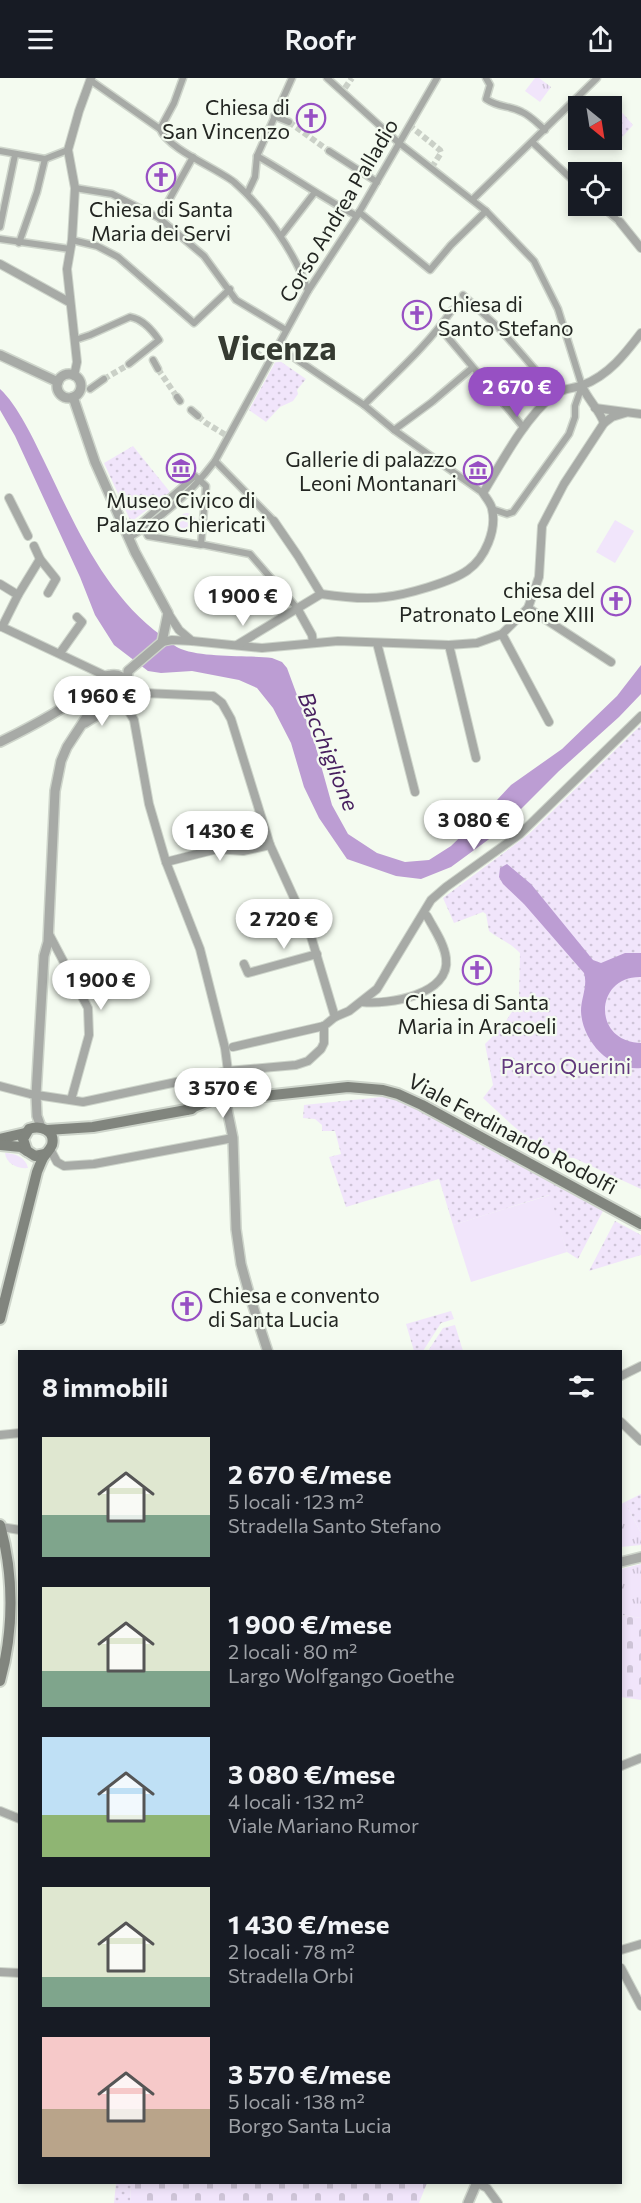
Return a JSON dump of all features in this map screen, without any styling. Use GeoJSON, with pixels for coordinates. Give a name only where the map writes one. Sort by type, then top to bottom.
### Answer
{"type":"FeatureCollection","features":[{"type":"Feature","properties":{"kind":"main road","name":"Viale Ferdinando Rodolfi"},"geometry":{"type":"LineString","coordinates":[[93,1127],[254,1097],[348,1087],[375,1088],[398,1094],[422,1105],[641,1224]]}},
{"type":"Feature","properties":{"kind":"main road"},"geometry":{"type":"LineString","coordinates":[[0,1139],[44,1128],[93,1127]]}},
{"type":"Feature","properties":{"kind":"main road"},"geometry":{"type":"LineString","coordinates":[[0,1145],[21,1148],[38,1156],[67,1136],[93,1127]]}},
{"type":"Feature","properties":{"kind":"main road"},"geometry":{"type":"LineString","coordinates":[[0,1318],[37,1172],[49,1149],[51,1134],[44,1128]]}},
{"type":"Feature","properties":{"kind":"main road"},"geometry":{"type":"LineString","coordinates":[[27,1131],[24,1146],[37,1172]]}},
{"type":"Feature","properties":{"kind":"main road"},"geometry":{"type":"LineString","coordinates":[[0,1526],[6,1547],[7,1654],[0,1681]]}},
{"type":"Feature","properties":{"kind":"street"},"geometry":{"type":"LineString","coordinates":[[160,129],[174,103],[183,78]]}},
{"type":"Feature","properties":{"kind":"street"},"geometry":{"type":"LineString","coordinates":[[247,194],[255,177],[257,157],[292,78]]}},
{"type":"Feature","properties":{"kind":"street"},"geometry":{"type":"LineString","coordinates":[[327,78],[343,89],[399,143],[473,199],[534,261],[558,309],[587,398],[604,423]]}},
{"type":"Feature","properties":{"kind":"street","name":"Corso Andrea Palladio"},"geometry":{"type":"LineString","coordinates":[[129,538],[145,528],[201,481],[215,461],[266,359],[277,346],[308,291],[358,214],[437,78]]}},
{"type":"Feature","properties":{"kind":"street"},"geometry":{"type":"LineString","coordinates":[[486,78],[490,85],[486,99],[497,107],[507,107],[523,112],[545,130]]}},
{"type":"Feature","properties":{"kind":"street"},"geometry":{"type":"LineString","coordinates":[[473,199],[597,78]]}},
{"type":"Feature","properties":{"kind":"street"},"geometry":{"type":"LineString","coordinates":[[74,376],[75,340],[67,269],[72,240],[75,188],[68,150],[91,79],[160,129],[162,135],[232,180],[247,194],[281,236],[301,270],[308,291]]}},
{"type":"Feature","properties":{"kind":"street"},"geometry":{"type":"LineString","coordinates":[[274,116],[289,122]]}},
{"type":"Feature","properties":{"kind":"street"},"geometry":{"type":"LineString","coordinates":[[532,142],[568,176]]}},
{"type":"Feature","properties":{"kind":"street"},"geometry":{"type":"LineString","coordinates":[[0,151],[45,159],[68,150]]}},
{"type":"Feature","properties":{"kind":"street"},"geometry":{"type":"LineString","coordinates":[[329,151],[377,182]]}},
{"type":"Feature","properties":{"kind":"street"},"geometry":{"type":"LineString","coordinates":[[0,227],[15,155]]}},
{"type":"Feature","properties":{"kind":"street"},"geometry":{"type":"LineString","coordinates":[[159,218],[193,157]]}},
{"type":"Feature","properties":{"kind":"street"},"geometry":{"type":"LineString","coordinates":[[257,157],[293,176],[315,192],[358,214],[430,270],[451,245],[486,211]]}},
{"type":"Feature","properties":{"kind":"street"},"geometry":{"type":"LineString","coordinates":[[19,243],[37,192],[45,159]]}},
{"type":"Feature","properties":{"kind":"street"},"geometry":{"type":"LineString","coordinates":[[75,188],[112,194],[159,218],[204,256],[236,300],[286,330]]}},
{"type":"Feature","properties":{"kind":"street"},"geometry":{"type":"LineString","coordinates":[[281,236],[315,192]]}},
{"type":"Feature","properties":{"kind":"street"},"geometry":{"type":"LineString","coordinates":[[613,216],[641,248]]}},
{"type":"Feature","properties":{"kind":"street"},"geometry":{"type":"LineString","coordinates":[[0,239],[70,249]]}},
{"type":"Feature","properties":{"kind":"street"},"geometry":{"type":"LineString","coordinates":[[72,240],[97,246],[118,256],[194,323],[230,289]]}},
{"type":"Feature","properties":{"kind":"street"},"geometry":{"type":"LineString","coordinates":[[0,264],[69,302]]}},
{"type":"Feature","properties":{"kind":"street"},"geometry":{"type":"LineString","coordinates":[[464,295],[500,329],[554,394]]}},
{"type":"Feature","properties":{"kind":"street"},"geometry":{"type":"LineString","coordinates":[[364,405],[440,328],[452,310]]}},
{"type":"Feature","properties":{"kind":"street"},"geometry":{"type":"LineString","coordinates":[[75,340],[130,317],[136,318],[147,326],[159,340],[149,355],[129,364]]}},
{"type":"Feature","properties":{"kind":"street"},"geometry":{"type":"LineString","coordinates":[[440,328],[525,428]]}},
{"type":"Feature","properties":{"kind":"street"},"geometry":{"type":"LineString","coordinates":[[483,493],[525,428],[554,394],[568,388],[582,386],[605,372],[624,357],[641,333]]}},
{"type":"Feature","properties":{"kind":"street"},"geometry":{"type":"LineString","coordinates":[[236,645],[263,631],[321,594],[377,598],[458,576],[473,566],[490,538],[492,509],[483,493],[394,430],[364,405],[277,346]]}},
{"type":"Feature","properties":{"kind":"street"},"geometry":{"type":"LineString","coordinates":[[0,355],[58,382]]}},
{"type":"Feature","properties":{"kind":"street"},"geometry":{"type":"LineString","coordinates":[[149,355],[158,369]]}},
{"type":"Feature","properties":{"kind":"street"},"geometry":{"type":"LineString","coordinates":[[394,430],[472,368]]}},
{"type":"Feature","properties":{"kind":"street"},"geometry":{"type":"LineString","coordinates":[[58,382],[66,375],[80,380],[81,387],[73,398]]}},
{"type":"Feature","properties":{"kind":"street"},"geometry":{"type":"LineString","coordinates":[[90,389],[104,379]]}},
{"type":"Feature","properties":{"kind":"street"},"geometry":{"type":"LineString","coordinates":[[58,382],[61,394],[73,398]]}},
{"type":"Feature","properties":{"kind":"street"},"geometry":{"type":"LineString","coordinates":[[492,509],[507,513],[513,512],[569,434],[582,386]]}},
{"type":"Feature","properties":{"kind":"street"},"geometry":{"type":"LineString","coordinates":[[73,398],[95,462],[129,538],[178,630],[192,641]]}},
{"type":"Feature","properties":{"kind":"street"},"geometry":{"type":"LineString","coordinates":[[595,408],[641,414]]}},
{"type":"Feature","properties":{"kind":"street"},"geometry":{"type":"LineString","coordinates":[[191,410],[198,416]]}},
{"type":"Feature","properties":{"kind":"street"},"geometry":{"type":"LineString","coordinates":[[0,742],[102,685],[167,641],[192,641],[262,648],[338,641],[448,645],[477,643],[502,634],[528,608],[539,578],[542,526],[560,492],[604,423],[612,417],[625,413]]}},
{"type":"Feature","properties":{"kind":"street"},"geometry":{"type":"LineString","coordinates":[[215,461],[274,521],[321,594]]}},
{"type":"Feature","properties":{"kind":"street"},"geometry":{"type":"LineString","coordinates":[[201,481],[206,486],[201,545]]}},
{"type":"Feature","properties":{"kind":"street"},"geometry":{"type":"LineString","coordinates":[[9,498],[28,536]]}},
{"type":"Feature","properties":{"kind":"street"},"geometry":{"type":"LineString","coordinates":[[145,528],[155,535],[250,554],[297,608],[314,643]]}},
{"type":"Feature","properties":{"kind":"street"},"geometry":{"type":"LineString","coordinates":[[34,546],[40,559],[56,579],[48,593]]}},
{"type":"Feature","properties":{"kind":"street"},"geometry":{"type":"LineString","coordinates":[[40,559],[1,626],[60,653],[102,685],[107,705],[124,707],[134,720],[149,804],[166,862],[200,949],[225,1048],[233,1138],[236,1229],[241,1264],[267,1350]]}},
{"type":"Feature","properties":{"kind":"street"},"geometry":{"type":"LineString","coordinates":[[0,584],[18,595]]}},
{"type":"Feature","properties":{"kind":"street"},"geometry":{"type":"LineString","coordinates":[[528,608],[611,662]]}},
{"type":"Feature","properties":{"kind":"street"},"geometry":{"type":"LineString","coordinates":[[167,641],[165,631],[168,613]]}},
{"type":"Feature","properties":{"kind":"street"},"geometry":{"type":"LineString","coordinates":[[60,653],[82,622],[77,617]]}},
{"type":"Feature","properties":{"kind":"street"},"geometry":{"type":"LineString","coordinates":[[262,648],[263,631]]}},
{"type":"Feature","properties":{"kind":"street"},"geometry":{"type":"LineString","coordinates":[[502,634],[549,722]]}},
{"type":"Feature","properties":{"kind":"street"},"geometry":{"type":"LineString","coordinates":[[377,643],[416,792]]}},
{"type":"Feature","properties":{"kind":"street"},"geometry":{"type":"LineString","coordinates":[[448,645],[476,758]]}},
{"type":"Feature","properties":{"kind":"street"},"geometry":{"type":"LineString","coordinates":[[81,726],[124,700],[127,687],[125,671]]}},
{"type":"Feature","properties":{"kind":"street"},"geometry":{"type":"LineString","coordinates":[[27,1131],[36,1107],[44,956],[49,933],[56,791],[61,761],[102,685],[120,676],[127,687],[143,693],[213,696],[222,703],[231,719],[270,845],[310,933],[335,1017]]}},
{"type":"Feature","properties":{"kind":"street"},"geometry":{"type":"LineString","coordinates":[[233,1047],[324,1026],[362,1002],[377,989],[431,900],[520,834],[641,717]]}},
{"type":"Feature","properties":{"kind":"street"},"geometry":{"type":"LineString","coordinates":[[166,862],[218,849],[243,851],[270,845]]}},
{"type":"Feature","properties":{"kind":"street"},"geometry":{"type":"LineString","coordinates":[[362,1002],[378,1004],[404,999],[425,991],[435,985],[444,975],[447,960],[442,943],[427,916]]}},
{"type":"Feature","properties":{"kind":"street"},"geometry":{"type":"LineString","coordinates":[[49,933],[88,1008],[88,1035],[71,1100]]}},
{"type":"Feature","properties":{"kind":"street"},"geometry":{"type":"LineString","coordinates":[[44,956],[60,954]]}},
{"type":"Feature","properties":{"kind":"street"},"geometry":{"type":"LineString","coordinates":[[244,964],[248,973],[316,954]]}},
{"type":"Feature","properties":{"kind":"street"},"geometry":{"type":"LineString","coordinates":[[0,1086],[36,1095],[83,1102],[228,1071],[302,1064],[321,1049],[324,1043],[324,1026]]}},
{"type":"Feature","properties":{"kind":"street"},"geometry":{"type":"LineString","coordinates":[[36,1107],[44,1128]]}},
{"type":"Feature","properties":{"kind":"street"},"geometry":{"type":"LineString","coordinates":[[49,1149],[60,1164],[79,1166],[233,1138]]}},
{"type":"Feature","properties":{"kind":"street"},"geometry":{"type":"LineString","coordinates":[[261,1331],[272,1350]]}},
{"type":"Feature","properties":{"kind":"street"},"geometry":{"type":"LineString","coordinates":[[622,1376],[641,1366]]}},
{"type":"Feature","properties":{"kind":"street"},"geometry":{"type":"LineString","coordinates":[[622,1423],[641,1441]]}},
{"type":"Feature","properties":{"kind":"street"},"geometry":{"type":"LineString","coordinates":[[0,1435],[18,1433]]}},
{"type":"Feature","properties":{"kind":"street"},"geometry":{"type":"LineString","coordinates":[[0,1526],[18,1530]]}},
{"type":"Feature","properties":{"kind":"street"},"geometry":{"type":"LineString","coordinates":[[622,1562],[641,1557]]}},
{"type":"Feature","properties":{"kind":"street"},"geometry":{"type":"LineString","coordinates":[[622,1766],[641,1758]]}},
{"type":"Feature","properties":{"kind":"street"},"geometry":{"type":"LineString","coordinates":[[0,1811],[18,1818]]}},
{"type":"Feature","properties":{"kind":"street"},"geometry":{"type":"LineString","coordinates":[[622,1950],[641,1944]]}},
{"type":"Feature","properties":{"kind":"street"},"geometry":{"type":"LineString","coordinates":[[622,1970],[640,2000]]}},
{"type":"Feature","properties":{"kind":"street"},"geometry":{"type":"LineString","coordinates":[[0,1972],[18,1973]]}},
{"type":"Feature","properties":{"kind":"street"},"geometry":{"type":"LineString","coordinates":[[468,2203],[477,2184]]}},
{"type":"Feature","properties":{"kind":"street"},"geometry":{"type":"LineString","coordinates":[[479,2184],[487,2188],[498,2203]]}},
{"type":"Feature","properties":{"kind":"green space"},"geometry":{"type":"Polygon","coordinates":[[[535,78],[539,78],[551,87],[540,102],[525,91],[535,78]]]}},
{"type":"Feature","properties":{"kind":"green space"},"geometry":{"type":"Polygon","coordinates":[[[622,113],[633,125],[622,137],[622,113]]]}},
{"type":"Feature","properties":{"kind":"green space"},"geometry":{"type":"Polygon","coordinates":[[[277,359],[306,379],[297,390],[298,394],[293,401],[280,407],[266,422],[249,410],[277,359]]]}},
{"type":"Feature","properties":{"kind":"green space"},"geometry":{"type":"Polygon","coordinates":[[[133,446],[170,492],[131,522],[104,463],[133,446]]]}},
{"type":"Feature","properties":{"kind":"green space"},"geometry":{"type":"Polygon","coordinates":[[[187,513],[193,516],[196,522],[193,528],[187,531],[181,528],[178,522],[181,516],[187,513]]]}},
{"type":"Feature","properties":{"kind":"green space"},"geometry":{"type":"Polygon","coordinates":[[[615,520],[634,531],[615,563],[596,552],[615,520]]]}},
{"type":"Feature","properties":{"kind":"green space"},"geometry":{"type":"Polygon","coordinates":[[[110,682],[116,682],[121,690],[119,696],[110,698],[105,693],[105,687],[110,682]]]}},
{"type":"Feature","properties":{"kind":"green space","name":"Parco Querini"},"geometry":{"type":"Polygon","coordinates":[[[641,725],[641,1189],[574,1158],[562,1156],[537,1144],[513,1126],[483,1098],[493,1085],[485,1044],[502,1027],[519,1001],[520,953],[489,931],[486,914],[483,912],[454,923],[443,898],[529,834],[641,725]]]}},
{"type":"Feature","properties":{"kind":"green space"},"geometry":{"type":"Polygon","coordinates":[[[392,1096],[603,1211],[578,1259],[567,1252],[549,1195],[453,1225],[439,1179],[346,1207],[329,1157],[341,1154],[335,1131],[322,1131],[322,1125],[315,1119],[303,1118],[304,1105],[392,1096]]]}},
{"type":"Feature","properties":{"kind":"green space"},"geometry":{"type":"Polygon","coordinates":[[[5,1153],[20,1157],[28,1168],[13,1165],[5,1153]]]}},
{"type":"Feature","properties":{"kind":"green space"},"geometry":{"type":"Polygon","coordinates":[[[550,1195],[567,1252],[471,1282],[453,1225],[550,1195]]]}},
{"type":"Feature","properties":{"kind":"green space"},"geometry":{"type":"Polygon","coordinates":[[[615,1221],[641,1235],[641,1255],[589,1271],[615,1221]]]}},
{"type":"Feature","properties":{"kind":"green space"},"geometry":{"type":"Polygon","coordinates":[[[451,1311],[454,1319],[441,1323],[424,1350],[414,1350],[406,1324],[451,1311]]]}},
{"type":"Feature","properties":{"kind":"green space"},"geometry":{"type":"Polygon","coordinates":[[[455,1325],[463,1350],[429,1350],[443,1328],[455,1325]]]}},
{"type":"Feature","properties":{"kind":"green space"},"geometry":{"type":"Polygon","coordinates":[[[641,1494],[641,1533],[625,1502],[641,1494]]]}},
{"type":"Feature","properties":{"kind":"green space"},"geometry":{"type":"Polygon","coordinates":[[[625,1502],[641,1533],[641,1545],[622,1547],[622,1504],[625,1502]]]}},
{"type":"Feature","properties":{"kind":"green space"},"geometry":{"type":"Polygon","coordinates":[[[641,1564],[641,1618],[622,1615],[622,1569],[641,1564]]]}},
{"type":"Feature","properties":{"kind":"green space"},"geometry":{"type":"Polygon","coordinates":[[[622,1615],[641,1618],[641,1700],[622,1697],[622,1615]]]}},
{"type":"Feature","properties":{"kind":"green space"},"geometry":{"type":"Polygon","coordinates":[[[116,2184],[131,2184],[130,2203],[114,2203],[116,2184]]]}},
{"type":"Feature","properties":{"kind":"green space"},"geometry":{"type":"Polygon","coordinates":[[[131,2184],[427,2184],[419,2203],[130,2203],[131,2184]]]}},
{"type":"Feature","properties":{"kind":"shaded area","name":"Bacchiglione"},"geometry":{"type":"Polygon","coordinates":[[[0,389],[13,404],[25,424],[93,557],[108,580],[142,619],[181,649],[213,655],[272,658],[282,662],[287,668],[315,744],[332,805],[348,834],[377,853],[405,862],[429,860],[451,846],[511,785],[562,749],[617,696],[641,665],[641,694],[496,834],[451,867],[421,879],[396,876],[347,859],[319,818],[304,787],[291,743],[273,708],[257,688],[239,680],[192,671],[161,673],[148,671],[114,645],[95,615],[80,577],[15,436],[0,410],[0,389]]]}},
{"type":"Feature","properties":{"kind":"shaded area"},"geometry":{"type":"Polygon","coordinates":[[[507,864],[531,884],[593,960],[601,963],[625,953],[641,953],[641,977],[625,980],[614,987],[607,997],[605,1009],[607,1021],[614,1032],[625,1040],[641,1043],[641,1068],[619,1065],[600,1052],[592,1043],[586,1033],[581,1011],[584,973],[524,904],[503,884],[499,877],[500,868],[507,864]]]}},
{"type":"Feature","properties":{"kind":"tunnel"},"geometry":{"type":"LineString","coordinates":[[345,88],[352,78]]}},
{"type":"Feature","properties":{"kind":"tunnel"},"geometry":{"type":"LineString","coordinates":[[289,122],[329,151]]}},
{"type":"Feature","properties":{"kind":"tunnel"},"geometry":{"type":"LineString","coordinates":[[409,125],[440,150],[441,153],[432,167]]}},
{"type":"Feature","properties":{"kind":"tunnel"},"geometry":{"type":"LineString","coordinates":[[233,337],[263,357]]}},
{"type":"Feature","properties":{"kind":"tunnel"},"geometry":{"type":"LineString","coordinates":[[104,379],[128,365]]}},
{"type":"Feature","properties":{"kind":"tunnel"},"geometry":{"type":"LineString","coordinates":[[158,369],[177,397]]}},
{"type":"Feature","properties":{"kind":"tunnel"},"geometry":{"type":"LineString","coordinates":[[198,416],[229,437]]}},
{"type":"Feature","properties":{"kind":"place","name":"Chiesa di San Vincenzo"},"geometry":{"type":"Point","coordinates":[311,118]}},
{"type":"Feature","properties":{"kind":"place","name":"Chiesa di Santa Maria dei Servi"},"geometry":{"type":"Point","coordinates":[161,177]}},
{"type":"Feature","properties":{"kind":"place","name":"Chiesa di Santo Stefano"},"geometry":{"type":"Point","coordinates":[417,315]}},
{"type":"Feature","properties":{"kind":"place","name":"Museo Civico di Palazzo Chiericati"},"geometry":{"type":"Point","coordinates":[181,468]}},
{"type":"Feature","properties":{"kind":"place","name":"Gallerie di palazzo Leoni Montanari"},"geometry":{"type":"Point","coordinates":[478,470]}},
{"type":"Feature","properties":{"kind":"place","name":"chiesa del Patronato Leone XIII"},"geometry":{"type":"Point","coordinates":[616,601]}},
{"type":"Feature","properties":{"kind":"place","name":"Chiesa di Santa Maria in Aracoeli"},"geometry":{"type":"Point","coordinates":[477,970]}},
{"type":"Feature","properties":{"kind":"place","name":"Chiesa e convento di Santa Lucia"},"geometry":{"type":"Point","coordinates":[187,1306]}},
{"type":"Feature","properties":{"kind":"district","name":"Vicenza"},"geometry":{"type":"Point","coordinates":[277,346]}}]}
